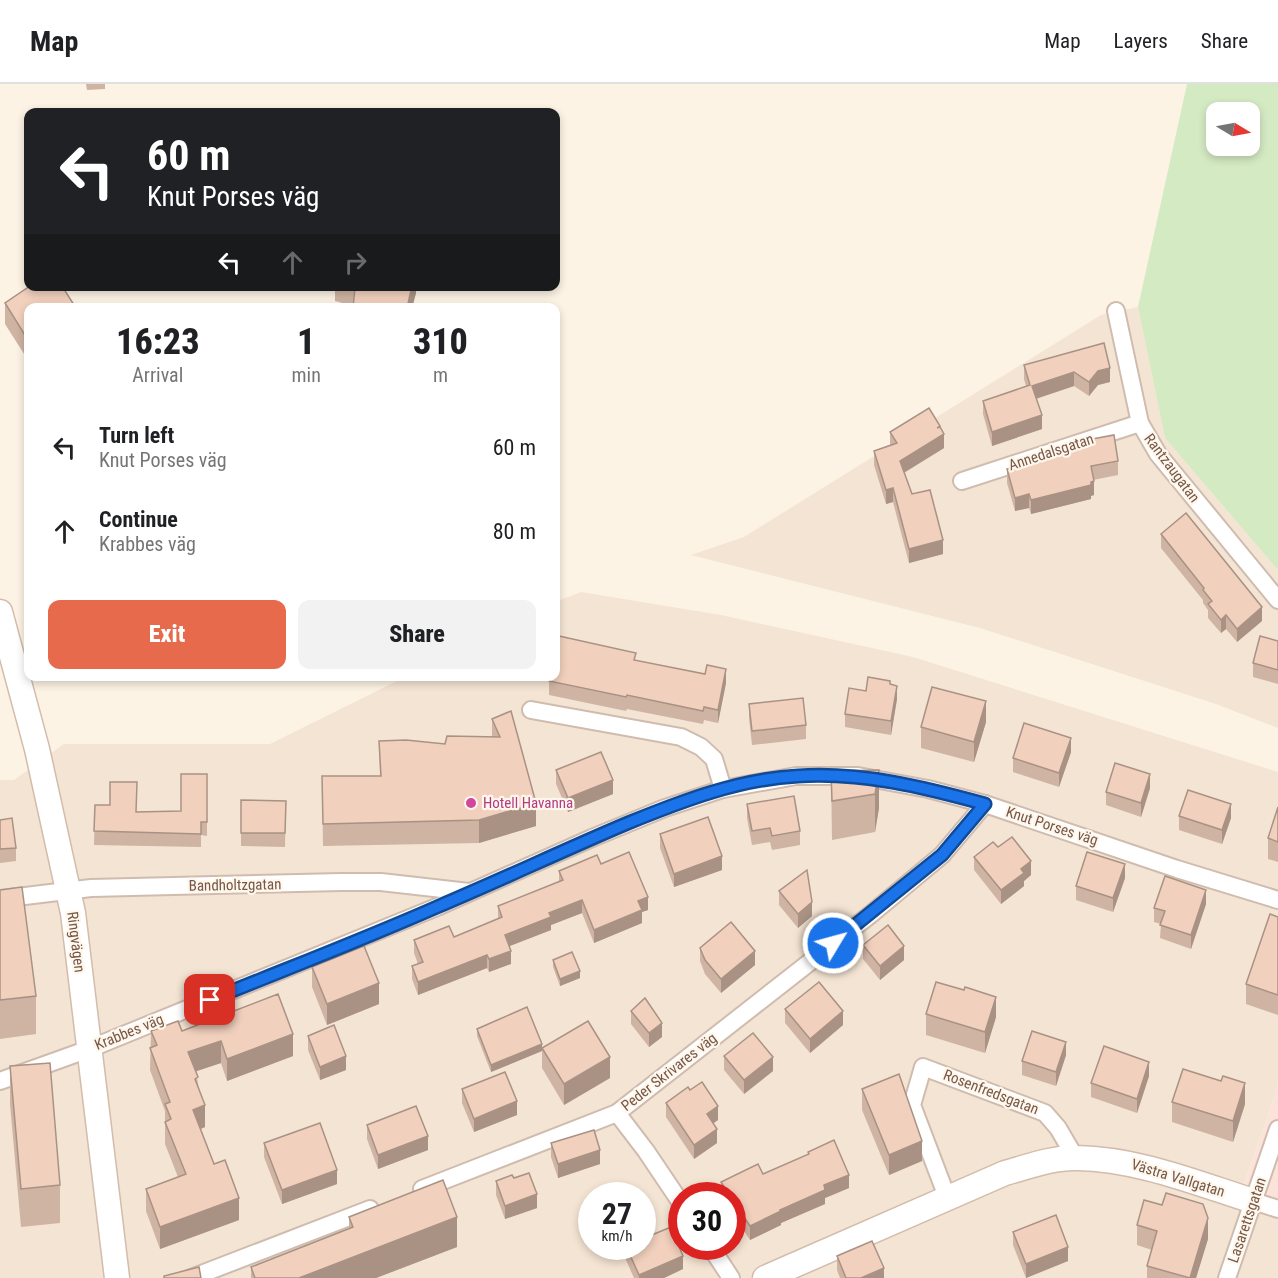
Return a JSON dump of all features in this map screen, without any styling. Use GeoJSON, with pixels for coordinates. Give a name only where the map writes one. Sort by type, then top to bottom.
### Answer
{"type":"FeatureCollection","features":[{"type":"Feature","properties":{"kind":"street","name":"Rantzaugatan"},"geometry":{"type":"LineString","coordinates":[[1116,311],[1140,423],[1158,454],[1278,600]]}},
{"type":"Feature","properties":{"kind":"street","name":"Annedalsgatan"},"geometry":{"type":"LineString","coordinates":[[962,481],[1140,423]]}},
{"type":"Feature","properties":{"kind":"street","name":"Ringvägen"},"geometry":{"type":"LineString","coordinates":[[0,612],[37,749],[69,889],[117,1278]]}},
{"type":"Feature","properties":{"kind":"street"},"geometry":{"type":"LineString","coordinates":[[531,710],[681,737],[701,747],[714,759],[723,789]]}},
{"type":"Feature","properties":{"kind":"street","name":"Knut Porses väg"},"geometry":{"type":"LineString","coordinates":[[723,789],[796,776],[858,776],[928,789],[985,804],[1177,869],[1278,900]]}},
{"type":"Feature","properties":{"kind":"street","name":"Krabbes väg"},"geometry":{"type":"LineString","coordinates":[[0,1081],[89,1049],[427,912],[665,808],[723,789]]}},
{"type":"Feature","properties":{"kind":"street","name":"Peder Skrivares väg"},"geometry":{"type":"LineString","coordinates":[[412,1193],[617,1113],[870,915],[942,855],[985,804]]}},
{"type":"Feature","properties":{"kind":"street","name":"Bandholtzgatan"},"geometry":{"type":"LineString","coordinates":[[0,899],[69,889],[381,882],[470,892]]}},
{"type":"Feature","properties":{"kind":"street","name":"Rosenfredsgatan"},"geometry":{"type":"LineString","coordinates":[[947,1197],[912,1105],[923,1067],[1045,1113],[1058,1128],[1075,1157]]}},
{"type":"Feature","properties":{"kind":"street"},"geometry":{"type":"LineString","coordinates":[[617,1113],[668,1184]]}},
{"type":"Feature","properties":{"kind":"street","name":"Lasarettsgatan"},"geometry":{"type":"LineString","coordinates":[[1227,1278],[1278,1129]]}},
{"type":"Feature","properties":{"kind":"street"},"geometry":{"type":"LineString","coordinates":[[765,1278],[1005,1173],[1075,1157]]}},
{"type":"Feature","properties":{"kind":"street","name":"Västra Vallgatan"},"geometry":{"type":"LineString","coordinates":[[1075,1157],[1130,1162],[1278,1209]]}},
{"type":"Feature","properties":{"kind":"street"},"geometry":{"type":"LineString","coordinates":[[191,1278],[390,1201]]}},
{"type":"Feature","properties":{"kind":"street"},"geometry":{"type":"LineString","coordinates":[[719,1260],[731,1278]]}},
{"type":"Feature","properties":{"kind":"shaded area"},"geometry":{"type":"Polygon","coordinates":[[[1138,307],[1165,438],[1278,570],[1278,728],[1216,704],[980,628],[691,555],[744,537],[1101,315],[1138,307]]]}},
{"type":"Feature","properties":{"kind":"shaded area"},"geometry":{"type":"Polygon","coordinates":[[[581,592],[721,615],[913,657],[1278,772],[1278,1086],[1238,1202],[1278,1215],[1278,1278],[0,1278],[0,780],[14,780],[64,744],[270,744],[397,681],[560,681],[560,600],[581,592]]]}},
{"type":"Feature","properties":{"kind":"shaded area"},"geometry":{"type":"Polygon","coordinates":[[[1278,1086],[1278,1215],[1238,1203],[1278,1086]]]}},
{"type":"Feature","properties":{"kind":"green space"},"geometry":{"type":"Polygon","coordinates":[[[1187,84],[1278,84],[1278,570],[1165,438],[1138,307],[1187,84]]]}},
{"type":"Feature","properties":{"kind":"building"},"geometry":{"type":"Polygon","coordinates":[[[24,290],[65,291],[73,303],[24,303],[24,334],[5,303],[24,290]]]}},
{"type":"Feature","properties":{"kind":"building"},"geometry":{"type":"Polygon","coordinates":[[[355,291],[411,291],[408,303],[354,303],[355,291]]]}},
{"type":"Feature","properties":{"kind":"building"},"geometry":{"type":"Polygon","coordinates":[[[1104,343],[1110,368],[1098,371],[1089,382],[1074,372],[1032,386],[1042,415],[992,432],[983,401],[1030,385],[1024,365],[1104,343]]]}},
{"type":"Feature","properties":{"kind":"building"},"geometry":{"type":"Polygon","coordinates":[[[929,408],[940,426],[937,428],[940,427],[944,434],[900,461],[912,494],[930,490],[943,540],[909,549],[893,488],[886,490],[874,451],[897,443],[890,432],[929,408]]]}},
{"type":"Feature","properties":{"kind":"building"},"geometry":{"type":"Polygon","coordinates":[[[1114,435],[1118,461],[1091,466],[1094,481],[1091,485],[1031,500],[1029,494],[1015,498],[1007,469],[1077,450],[1076,442],[1114,435]]]}},
{"type":"Feature","properties":{"kind":"building"},"geometry":{"type":"Polygon","coordinates":[[[1186,513],[1262,607],[1237,629],[1226,615],[1221,620],[1208,604],[1212,601],[1203,590],[1204,588],[1161,534],[1186,513]]]}},
{"type":"Feature","properties":{"kind":"building"},"geometry":{"type":"Polygon","coordinates":[[[560,636],[636,653],[634,660],[705,674],[707,665],[726,669],[718,710],[704,707],[703,711],[627,695],[626,697],[549,681],[560,681],[560,636]]]}},
{"type":"Feature","properties":{"kind":"building"},"geometry":{"type":"Polygon","coordinates":[[[1260,636],[1278,641],[1278,670],[1253,663],[1260,636]]]}},
{"type":"Feature","properties":{"kind":"building"},"geometry":{"type":"Polygon","coordinates":[[[868,677],[890,681],[890,684],[897,686],[891,721],[845,714],[849,688],[866,691],[868,677]]]}},
{"type":"Feature","properties":{"kind":"building"},"geometry":{"type":"Polygon","coordinates":[[[932,687],[986,701],[974,742],[921,727],[932,687]]]}},
{"type":"Feature","properties":{"kind":"building"},"geometry":{"type":"Polygon","coordinates":[[[803,698],[806,725],[752,731],[749,704],[803,698]]]}},
{"type":"Feature","properties":{"kind":"building"},"geometry":{"type":"Polygon","coordinates":[[[511,711],[536,803],[479,820],[323,824],[322,776],[381,776],[379,741],[406,740],[445,744],[447,736],[500,737],[492,719],[511,711]]]}},
{"type":"Feature","properties":{"kind":"building"},"geometry":{"type":"Polygon","coordinates":[[[1024,723],[1071,738],[1059,773],[1013,758],[1024,723]]]}},
{"type":"Feature","properties":{"kind":"building"},"geometry":{"type":"Polygon","coordinates":[[[601,752],[613,780],[568,798],[556,770],[601,752]]]}},
{"type":"Feature","properties":{"kind":"building"},"geometry":{"type":"Polygon","coordinates":[[[1115,763],[1150,774],[1141,803],[1106,792],[1115,763]]]}},
{"type":"Feature","properties":{"kind":"building"},"geometry":{"type":"Polygon","coordinates":[[[879,770],[875,794],[832,801],[831,771],[879,770]]]}},
{"type":"Feature","properties":{"kind":"building"},"geometry":{"type":"Polygon","coordinates":[[[181,774],[207,774],[207,822],[201,822],[201,834],[94,831],[95,805],[110,805],[110,782],[137,782],[136,812],[181,811],[181,774]]]}},
{"type":"Feature","properties":{"kind":"building"},"geometry":{"type":"Polygon","coordinates":[[[1188,790],[1231,804],[1222,830],[1179,816],[1188,790]]]}},
{"type":"Feature","properties":{"kind":"building"},"geometry":{"type":"Polygon","coordinates":[[[794,796],[800,831],[772,836],[770,828],[752,831],[747,804],[794,796]]]}},
{"type":"Feature","properties":{"kind":"building"},"geometry":{"type":"Polygon","coordinates":[[[241,800],[286,801],[285,833],[241,833],[241,800]]]}},
{"type":"Feature","properties":{"kind":"building"},"geometry":{"type":"Polygon","coordinates":[[[1278,807],[1278,842],[1268,838],[1278,807]]]}},
{"type":"Feature","properties":{"kind":"building"},"geometry":{"type":"Polygon","coordinates":[[[708,817],[722,856],[674,874],[660,834],[708,817]]]}},
{"type":"Feature","properties":{"kind":"building"},"geometry":{"type":"Polygon","coordinates":[[[12,818],[16,848],[0,849],[0,820],[12,818]]]}},
{"type":"Feature","properties":{"kind":"building"},"geometry":{"type":"Polygon","coordinates":[[[1012,837],[1031,861],[1021,869],[1024,873],[1001,890],[974,857],[993,842],[998,847],[1012,837]]]}},
{"type":"Feature","properties":{"kind":"building"},"geometry":{"type":"Polygon","coordinates":[[[629,852],[648,897],[638,901],[642,910],[594,930],[582,900],[549,913],[551,917],[505,935],[511,951],[489,959],[487,955],[418,982],[412,966],[423,962],[414,940],[449,926],[454,937],[502,917],[498,906],[563,880],[559,871],[597,855],[601,864],[629,852]]]}},
{"type":"Feature","properties":{"kind":"building"},"geometry":{"type":"Polygon","coordinates":[[[1087,852],[1125,864],[1113,898],[1076,886],[1087,852]]]}},
{"type":"Feature","properties":{"kind":"building"},"geometry":{"type":"Polygon","coordinates":[[[807,870],[812,902],[798,914],[779,891],[807,870]]]}},
{"type":"Feature","properties":{"kind":"building"},"geometry":{"type":"Polygon","coordinates":[[[1165,876],[1206,890],[1191,935],[1160,925],[1165,911],[1154,908],[1165,876]]]}},
{"type":"Feature","properties":{"kind":"building"},"geometry":{"type":"Polygon","coordinates":[[[22,887],[36,996],[0,1000],[0,890],[22,887]]]}},
{"type":"Feature","properties":{"kind":"building"},"geometry":{"type":"Polygon","coordinates":[[[1270,914],[1278,917],[1278,995],[1246,984],[1270,914]]]}},
{"type":"Feature","properties":{"kind":"building"},"geometry":{"type":"Polygon","coordinates":[[[731,922],[755,951],[721,979],[705,960],[700,948],[731,922]]]}},
{"type":"Feature","properties":{"kind":"building"},"geometry":{"type":"Polygon","coordinates":[[[888,925],[904,946],[880,966],[863,945],[888,925]]]}},
{"type":"Feature","properties":{"kind":"building"},"geometry":{"type":"Polygon","coordinates":[[[364,946],[379,983],[327,1004],[312,967],[364,946]]]}},
{"type":"Feature","properties":{"kind":"building"},"geometry":{"type":"Polygon","coordinates":[[[572,952],[580,971],[560,979],[553,960],[572,952]]]}},
{"type":"Feature","properties":{"kind":"building"},"geometry":{"type":"Polygon","coordinates":[[[819,982],[843,1011],[810,1039],[785,1009],[819,982]]]}},
{"type":"Feature","properties":{"kind":"building"},"geometry":{"type":"Polygon","coordinates":[[[936,982],[964,990],[965,987],[996,997],[985,1032],[926,1014],[936,982]]]}},
{"type":"Feature","properties":{"kind":"building"},"geometry":{"type":"Polygon","coordinates":[[[278,994],[293,1034],[227,1059],[221,1041],[188,1052],[198,1077],[195,1079],[205,1105],[193,1110],[214,1164],[225,1160],[239,1198],[160,1227],[146,1189],[186,1174],[165,1122],[171,1119],[165,1104],[170,1102],[150,1048],[157,1045],[151,1031],[178,1021],[182,1031],[278,994]]]}},
{"type":"Feature","properties":{"kind":"building"},"geometry":{"type":"Polygon","coordinates":[[[645,998],[662,1023],[649,1033],[631,1011],[645,998]]]}},
{"type":"Feature","properties":{"kind":"building"},"geometry":{"type":"Polygon","coordinates":[[[527,1007],[542,1044],[491,1065],[477,1029],[527,1007]]]}},
{"type":"Feature","properties":{"kind":"building"},"geometry":{"type":"Polygon","coordinates":[[[588,1021],[610,1057],[564,1084],[542,1048],[588,1021]]]}},
{"type":"Feature","properties":{"kind":"building"},"geometry":{"type":"Polygon","coordinates":[[[334,1025],[346,1056],[320,1067],[308,1036],[334,1025]]]}},
{"type":"Feature","properties":{"kind":"building"},"geometry":{"type":"Polygon","coordinates":[[[1032,1031],[1066,1042],[1056,1072],[1022,1061],[1032,1031]]]}},
{"type":"Feature","properties":{"kind":"building"},"geometry":{"type":"Polygon","coordinates":[[[753,1033],[773,1057],[744,1080],[724,1056],[753,1033]]]}},
{"type":"Feature","properties":{"kind":"building"},"geometry":{"type":"Polygon","coordinates":[[[1104,1046],[1149,1062],[1137,1099],[1091,1083],[1104,1046]]]}},
{"type":"Feature","properties":{"kind":"building"},"geometry":{"type":"Polygon","coordinates":[[[50,1063],[60,1185],[21,1189],[10,1066],[50,1063]]]}},
{"type":"Feature","properties":{"kind":"building"},"geometry":{"type":"Polygon","coordinates":[[[1183,1069],[1221,1081],[1223,1076],[1245,1083],[1233,1121],[1172,1102],[1183,1069]]]}},
{"type":"Feature","properties":{"kind":"building"},"geometry":{"type":"Polygon","coordinates":[[[505,1072],[517,1101],[474,1119],[462,1089],[505,1072]]]}},
{"type":"Feature","properties":{"kind":"building"},"geometry":{"type":"Polygon","coordinates":[[[899,1074],[922,1141],[889,1155],[862,1089],[899,1074]]]}},
{"type":"Feature","properties":{"kind":"building"},"geometry":{"type":"Polygon","coordinates":[[[702,1082],[718,1106],[707,1114],[717,1129],[694,1145],[666,1103],[688,1087],[690,1090],[702,1082]]]}},
{"type":"Feature","properties":{"kind":"building"},"geometry":{"type":"Polygon","coordinates":[[[416,1106],[428,1136],[378,1155],[367,1125],[416,1106]]]}},
{"type":"Feature","properties":{"kind":"building"},"geometry":{"type":"Polygon","coordinates":[[[320,1123],[337,1170],[282,1190],[264,1143],[320,1123]]]}},
{"type":"Feature","properties":{"kind":"building"},"geometry":{"type":"Polygon","coordinates":[[[594,1130],[600,1150],[558,1164],[551,1143],[594,1130]]]}},
{"type":"Feature","properties":{"kind":"building"},"geometry":{"type":"Polygon","coordinates":[[[834,1140],[849,1175],[824,1185],[825,1190],[750,1226],[746,1220],[746,1182],[721,1182],[758,1164],[763,1174],[809,1154],[808,1152],[834,1140]]]}},
{"type":"Feature","properties":{"kind":"building"},"geometry":{"type":"Polygon","coordinates":[[[529,1173],[537,1194],[505,1206],[496,1181],[512,1175],[514,1178],[529,1173]]]}},
{"type":"Feature","properties":{"kind":"building"},"geometry":{"type":"Polygon","coordinates":[[[443,1180],[457,1217],[299,1278],[255,1278],[251,1267],[353,1227],[349,1217],[443,1180]]]}},
{"type":"Feature","properties":{"kind":"building"},"geometry":{"type":"Polygon","coordinates":[[[1166,1193],[1203,1204],[1208,1218],[1190,1278],[1147,1266],[1157,1231],[1137,1225],[1144,1200],[1162,1205],[1166,1193]]]}},
{"type":"Feature","properties":{"kind":"building"},"geometry":{"type":"Polygon","coordinates":[[[1056,1215],[1068,1247],[1026,1264],[1013,1232],[1056,1215]]]}},
{"type":"Feature","properties":{"kind":"building"},"geometry":{"type":"Polygon","coordinates":[[[668,1228],[668,1260],[674,1260],[639,1275],[632,1260],[656,1260],[656,1233],[668,1228]]]}},
{"type":"Feature","properties":{"kind":"building"},"geometry":{"type":"Polygon","coordinates":[[[872,1241],[884,1268],[861,1278],[846,1278],[837,1256],[872,1241]]]}},
{"type":"Feature","properties":{"kind":"building"},"geometry":{"type":"Polygon","coordinates":[[[199,1267],[201,1278],[164,1278],[164,1276],[199,1267]]]}},
{"type":"Feature","properties":{"kind":"place","name":"Hotell Havanna"},"geometry":{"type":"Point","coordinates":[471,803]}},
{"type":"Feature","properties":{"kind":"route"},"geometry":{"type":"LineString","coordinates":[[210,1000],[437,907],[592,838],[665,808],[723,789],[796,776],[858,776],[888,780],[985,804],[942,855],[833,943]]}}]}
